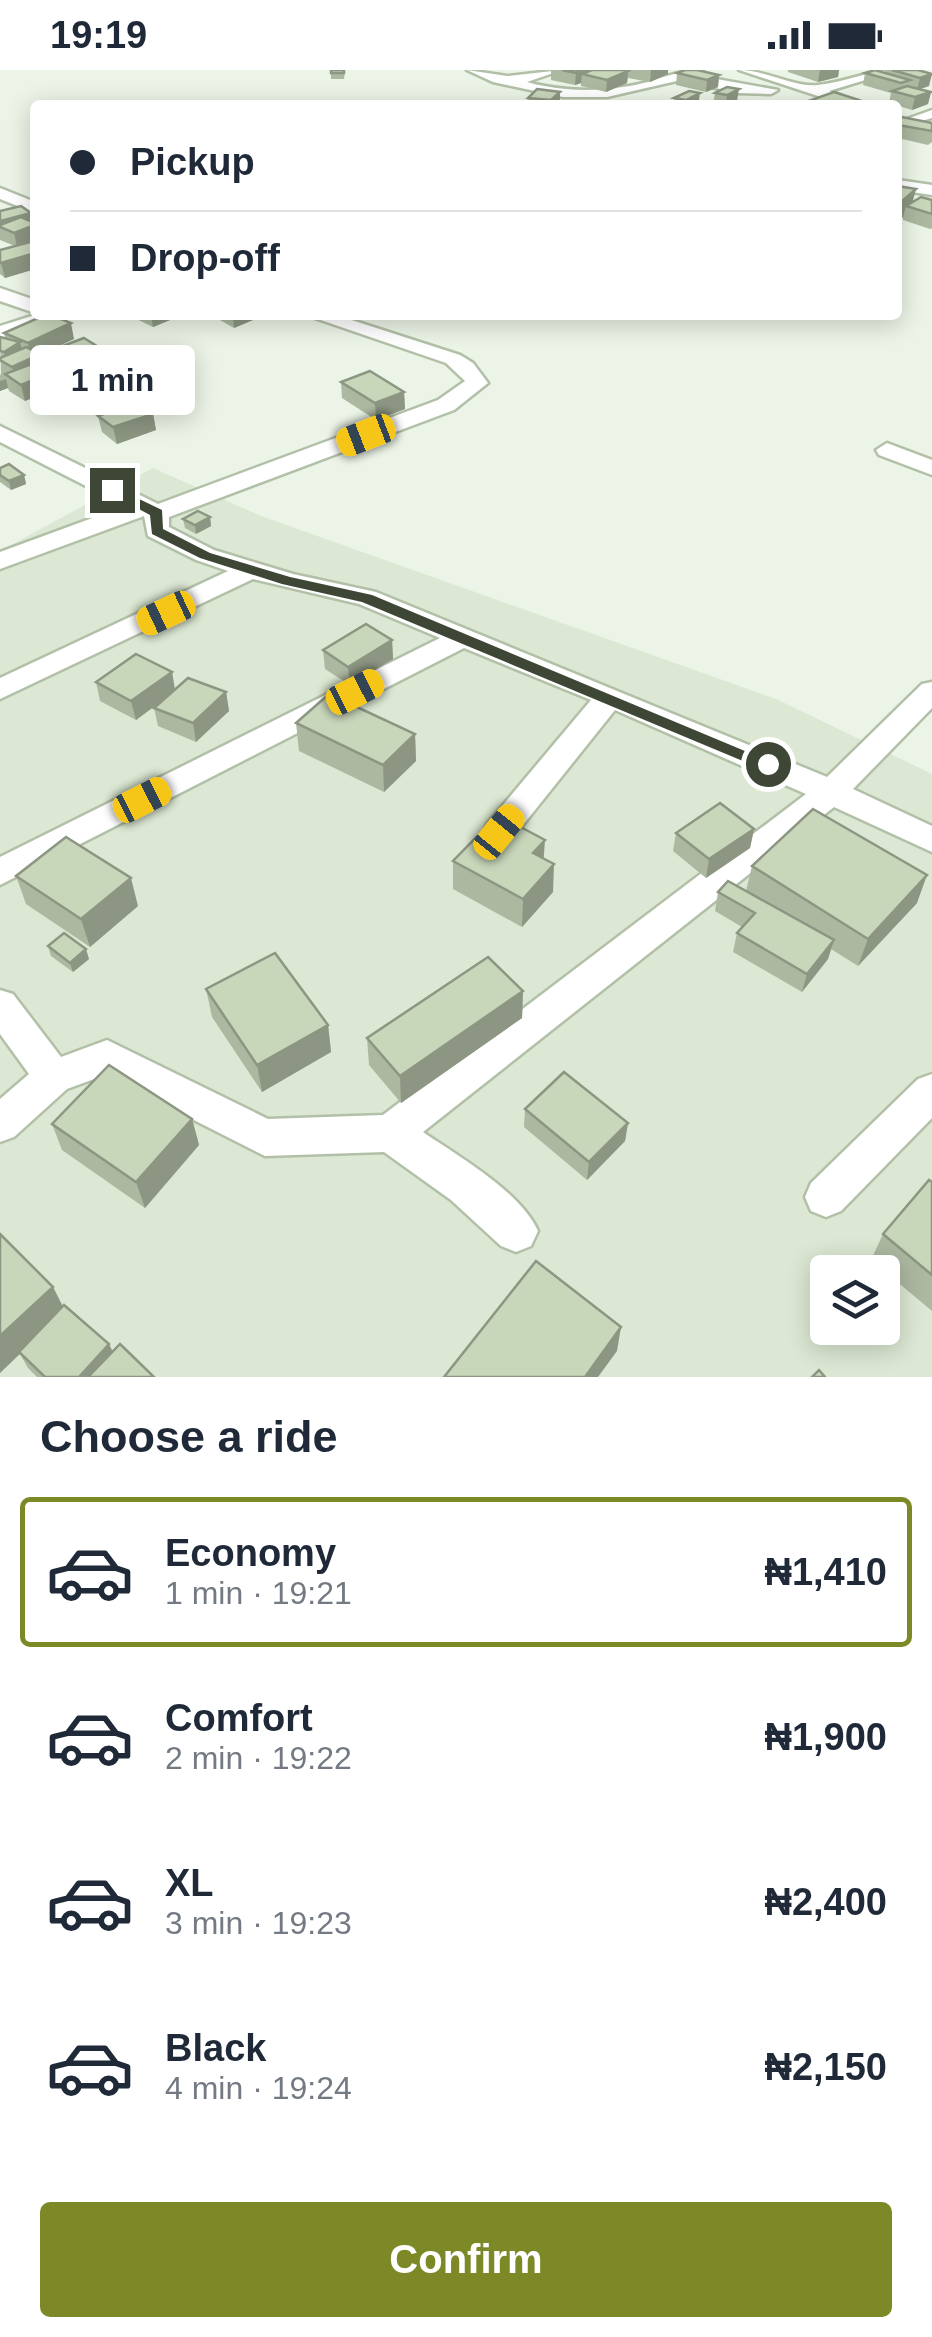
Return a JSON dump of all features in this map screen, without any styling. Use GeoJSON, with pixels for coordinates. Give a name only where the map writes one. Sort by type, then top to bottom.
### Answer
{"type":"FeatureCollection","features":[{"type":"Feature","properties":{"kind":"street"},"geometry":{"type":"LineString","coordinates":[[474,70],[506,83],[573,94],[613,95],[688,73],[738,89],[771,90],[808,89],[891,70]]}},
{"type":"Feature","properties":{"kind":"street"},"geometry":{"type":"LineString","coordinates":[[517,83],[556,70]]}},
{"type":"Feature","properties":{"kind":"street"},"geometry":{"type":"LineString","coordinates":[[746,70],[844,100]]}},
{"type":"Feature","properties":{"kind":"street"},"geometry":{"type":"LineString","coordinates":[[746,100],[771,90]]}},
{"type":"Feature","properties":{"kind":"street"},"geometry":{"type":"LineString","coordinates":[[904,118],[932,114]]}},
{"type":"Feature","properties":{"kind":"street"},"geometry":{"type":"LineString","coordinates":[[904,118],[932,126]]}},
{"type":"Feature","properties":{"kind":"street"},"geometry":{"type":"LineString","coordinates":[[902,185],[932,190]]}},
{"type":"Feature","properties":{"kind":"street"},"geometry":{"type":"LineString","coordinates":[[0,194],[30,206]]}},
{"type":"Feature","properties":{"kind":"street"},"geometry":{"type":"LineString","coordinates":[[0,294],[30,305]]}},
{"type":"Feature","properties":{"kind":"street"},"geometry":{"type":"LineString","coordinates":[[0,334],[41,320]]}},
{"type":"Feature","properties":{"kind":"street"},"geometry":{"type":"LineString","coordinates":[[0,562],[446,405],[477,383],[466,367],[453,359],[332,320]]}},
{"type":"Feature","properties":{"kind":"street"},"geometry":{"type":"LineString","coordinates":[[0,433],[151,510],[156,531],[205,556],[367,598],[610,697],[932,840]]}},
{"type":"Feature","properties":{"kind":"street"},"geometry":{"type":"LineString","coordinates":[[887,450],[932,468]]}},
{"type":"Feature","properties":{"kind":"street"},"geometry":{"type":"LineString","coordinates":[[0,690],[251,570]]}},
{"type":"Feature","properties":{"kind":"street"},"geometry":{"type":"LineString","coordinates":[[0,872],[462,638]]}},
{"type":"Feature","properties":{"kind":"street"},"geometry":{"type":"LineString","coordinates":[[0,1124],[53,1077],[108,1057],[264,1138],[391,1133],[831,792],[932,691]]}},
{"type":"Feature","properties":{"kind":"street"},"geometry":{"type":"LineString","coordinates":[[499,832],[610,697]]}},
{"type":"Feature","properties":{"kind":"street"},"geometry":{"type":"LineString","coordinates":[[0,1005],[53,1077]]}},
{"type":"Feature","properties":{"kind":"street"},"geometry":{"type":"LineString","coordinates":[[826,1197],[932,1091]]}},
{"type":"Feature","properties":{"kind":"street"},"geometry":{"type":"LineString","coordinates":[[391,1133],[452,1174],[516,1231]]}},
{"type":"Feature","properties":{"kind":"shaded area"},"geometry":{"type":"Polygon","coordinates":[[[153,468],[261,516],[776,699],[932,774],[932,1377],[0,1377],[0,551],[153,468]]]}},
{"type":"Feature","properties":{"kind":"building"},"geometry":{"type":"Polygon","coordinates":[[[592,70],[628,71],[607,80],[582,74],[592,70]]]}},
{"type":"Feature","properties":{"kind":"building"},"geometry":{"type":"Polygon","coordinates":[[[685,70],[719,75],[707,80],[677,73],[685,70]]]}},
{"type":"Feature","properties":{"kind":"building"},"geometry":{"type":"Polygon","coordinates":[[[875,70],[910,80],[901,83],[865,73],[875,70]]]}},
{"type":"Feature","properties":{"kind":"building"},"geometry":{"type":"Polygon","coordinates":[[[892,70],[918,70],[932,74],[920,78],[892,70]]]}},
{"type":"Feature","properties":{"kind":"building"},"geometry":{"type":"Polygon","coordinates":[[[907,86],[931,92],[915,97],[892,91],[907,86]]]}},
{"type":"Feature","properties":{"kind":"building"},"geometry":{"type":"Polygon","coordinates":[[[727,87],[739,89],[727,95],[715,93],[727,87]]]}},
{"type":"Feature","properties":{"kind":"building"},"geometry":{"type":"Polygon","coordinates":[[[537,89],[560,92],[551,100],[528,98],[537,89]]]}},
{"type":"Feature","properties":{"kind":"building"},"geometry":{"type":"Polygon","coordinates":[[[689,91],[700,93],[686,100],[674,98],[689,91]]]}},
{"type":"Feature","properties":{"kind":"building"},"geometry":{"type":"Polygon","coordinates":[[[834,92],[859,100],[811,100],[834,92]]]}},
{"type":"Feature","properties":{"kind":"building"},"geometry":{"type":"Polygon","coordinates":[[[902,117],[932,123],[932,131],[902,126],[902,117]]]}},
{"type":"Feature","properties":{"kind":"building"},"geometry":{"type":"Polygon","coordinates":[[[902,187],[916,189],[902,201],[902,187]]]}},
{"type":"Feature","properties":{"kind":"building"},"geometry":{"type":"Polygon","coordinates":[[[921,197],[932,200],[932,214],[906,206],[921,197]]]}},
{"type":"Feature","properties":{"kind":"building"},"geometry":{"type":"Polygon","coordinates":[[[21,206],[30,213],[0,221],[0,211],[21,206]]]}},
{"type":"Feature","properties":{"kind":"building"},"geometry":{"type":"Polygon","coordinates":[[[21,217],[30,221],[30,227],[14,233],[0,225],[21,217]]]}},
{"type":"Feature","properties":{"kind":"building"},"geometry":{"type":"Polygon","coordinates":[[[30,242],[30,254],[1,263],[0,250],[30,242]]]}},
{"type":"Feature","properties":{"kind":"building"},"geometry":{"type":"Polygon","coordinates":[[[34,320],[71,323],[28,343],[4,333],[34,320]]]}},
{"type":"Feature","properties":{"kind":"building"},"geometry":{"type":"Polygon","coordinates":[[[0,337],[20,342],[0,351],[0,337]]]}},
{"type":"Feature","properties":{"kind":"building"},"geometry":{"type":"Polygon","coordinates":[[[84,338],[103,350],[70,362],[52,350],[84,338]]]}},
{"type":"Feature","properties":{"kind":"building"},"geometry":{"type":"Polygon","coordinates":[[[26,347],[41,354],[12,367],[0,360],[0,358],[26,347]]]}},
{"type":"Feature","properties":{"kind":"building"},"geometry":{"type":"Polygon","coordinates":[[[42,360],[58,370],[21,385],[5,374],[42,360]]]}},
{"type":"Feature","properties":{"kind":"building"},"geometry":{"type":"Polygon","coordinates":[[[370,371],[404,392],[375,403],[341,382],[370,371]]]}},
{"type":"Feature","properties":{"kind":"building"},"geometry":{"type":"Polygon","coordinates":[[[138,402],[153,414],[113,427],[98,416],[138,402]]]}},
{"type":"Feature","properties":{"kind":"building"},"geometry":{"type":"Polygon","coordinates":[[[9,464],[24,475],[9,481],[0,475],[0,468],[9,464]]]}},
{"type":"Feature","properties":{"kind":"building"},"geometry":{"type":"Polygon","coordinates":[[[198,511],[210,517],[195,525],[183,519],[198,511]]]}},
{"type":"Feature","properties":{"kind":"building"},"geometry":{"type":"Polygon","coordinates":[[[366,624],[392,640],[348,667],[323,650],[366,624]]]}},
{"type":"Feature","properties":{"kind":"building"},"geometry":{"type":"Polygon","coordinates":[[[136,654],[172,672],[131,701],[96,682],[136,654]]]}},
{"type":"Feature","properties":{"kind":"building"},"geometry":{"type":"Polygon","coordinates":[[[188,678],[226,692],[193,723],[154,708],[188,678]]]}},
{"type":"Feature","properties":{"kind":"building"},"geometry":{"type":"Polygon","coordinates":[[[329,694],[415,734],[383,765],[296,723],[329,694]]]}},
{"type":"Feature","properties":{"kind":"building"},"geometry":{"type":"Polygon","coordinates":[[[720,803],[754,829],[709,859],[676,833],[720,803]]]}},
{"type":"Feature","properties":{"kind":"building"},"geometry":{"type":"Polygon","coordinates":[[[813,809],[927,875],[868,939],[752,866],[813,809]]]}},
{"type":"Feature","properties":{"kind":"building"},"geometry":{"type":"Polygon","coordinates":[[[498,815],[545,840],[533,853],[554,864],[523,899],[453,861],[498,815]]]}},
{"type":"Feature","properties":{"kind":"building"},"geometry":{"type":"Polygon","coordinates":[[[66,837],[131,878],[81,919],[16,876],[66,837]]]}},
{"type":"Feature","properties":{"kind":"building"},"geometry":{"type":"Polygon","coordinates":[[[728,881],[834,940],[807,974],[737,933],[755,913],[718,892],[728,881]]]}},
{"type":"Feature","properties":{"kind":"building"},"geometry":{"type":"Polygon","coordinates":[[[64,933],[86,949],[70,963],[48,946],[64,933]]]}},
{"type":"Feature","properties":{"kind":"building"},"geometry":{"type":"Polygon","coordinates":[[[275,953],[328,1025],[257,1065],[206,989],[275,953]]]}},
{"type":"Feature","properties":{"kind":"building"},"geometry":{"type":"Polygon","coordinates":[[[488,957],[523,991],[400,1076],[367,1038],[488,957]]]}},
{"type":"Feature","properties":{"kind":"building"},"geometry":{"type":"Polygon","coordinates":[[[109,1065],[192,1119],[136,1182],[52,1124],[109,1065]]]}},
{"type":"Feature","properties":{"kind":"building"},"geometry":{"type":"Polygon","coordinates":[[[564,1072],[628,1123],[589,1162],[525,1109],[564,1072]]]}},
{"type":"Feature","properties":{"kind":"building"},"geometry":{"type":"Polygon","coordinates":[[[929,1180],[932,1182],[932,1275],[883,1234],[929,1180]]]}},
{"type":"Feature","properties":{"kind":"building"},"geometry":{"type":"Polygon","coordinates":[[[0,1234],[53,1287],[0,1336],[0,1234]]]}},
{"type":"Feature","properties":{"kind":"building"},"geometry":{"type":"Polygon","coordinates":[[[536,1261],[621,1327],[585,1377],[444,1377],[536,1261]]]}},
{"type":"Feature","properties":{"kind":"building"},"geometry":{"type":"Polygon","coordinates":[[[64,1305],[109,1344],[79,1377],[45,1377],[19,1352],[64,1305]]]}},
{"type":"Feature","properties":{"kind":"building"},"geometry":{"type":"Polygon","coordinates":[[[120,1344],[154,1377],[88,1377],[120,1344]]]}},
{"type":"Feature","properties":{"kind":"route"},"geometry":{"type":"LineString","coordinates":[[112,490],[157,513],[156,531],[205,556],[287,581],[367,598],[768,764]]}}]}
